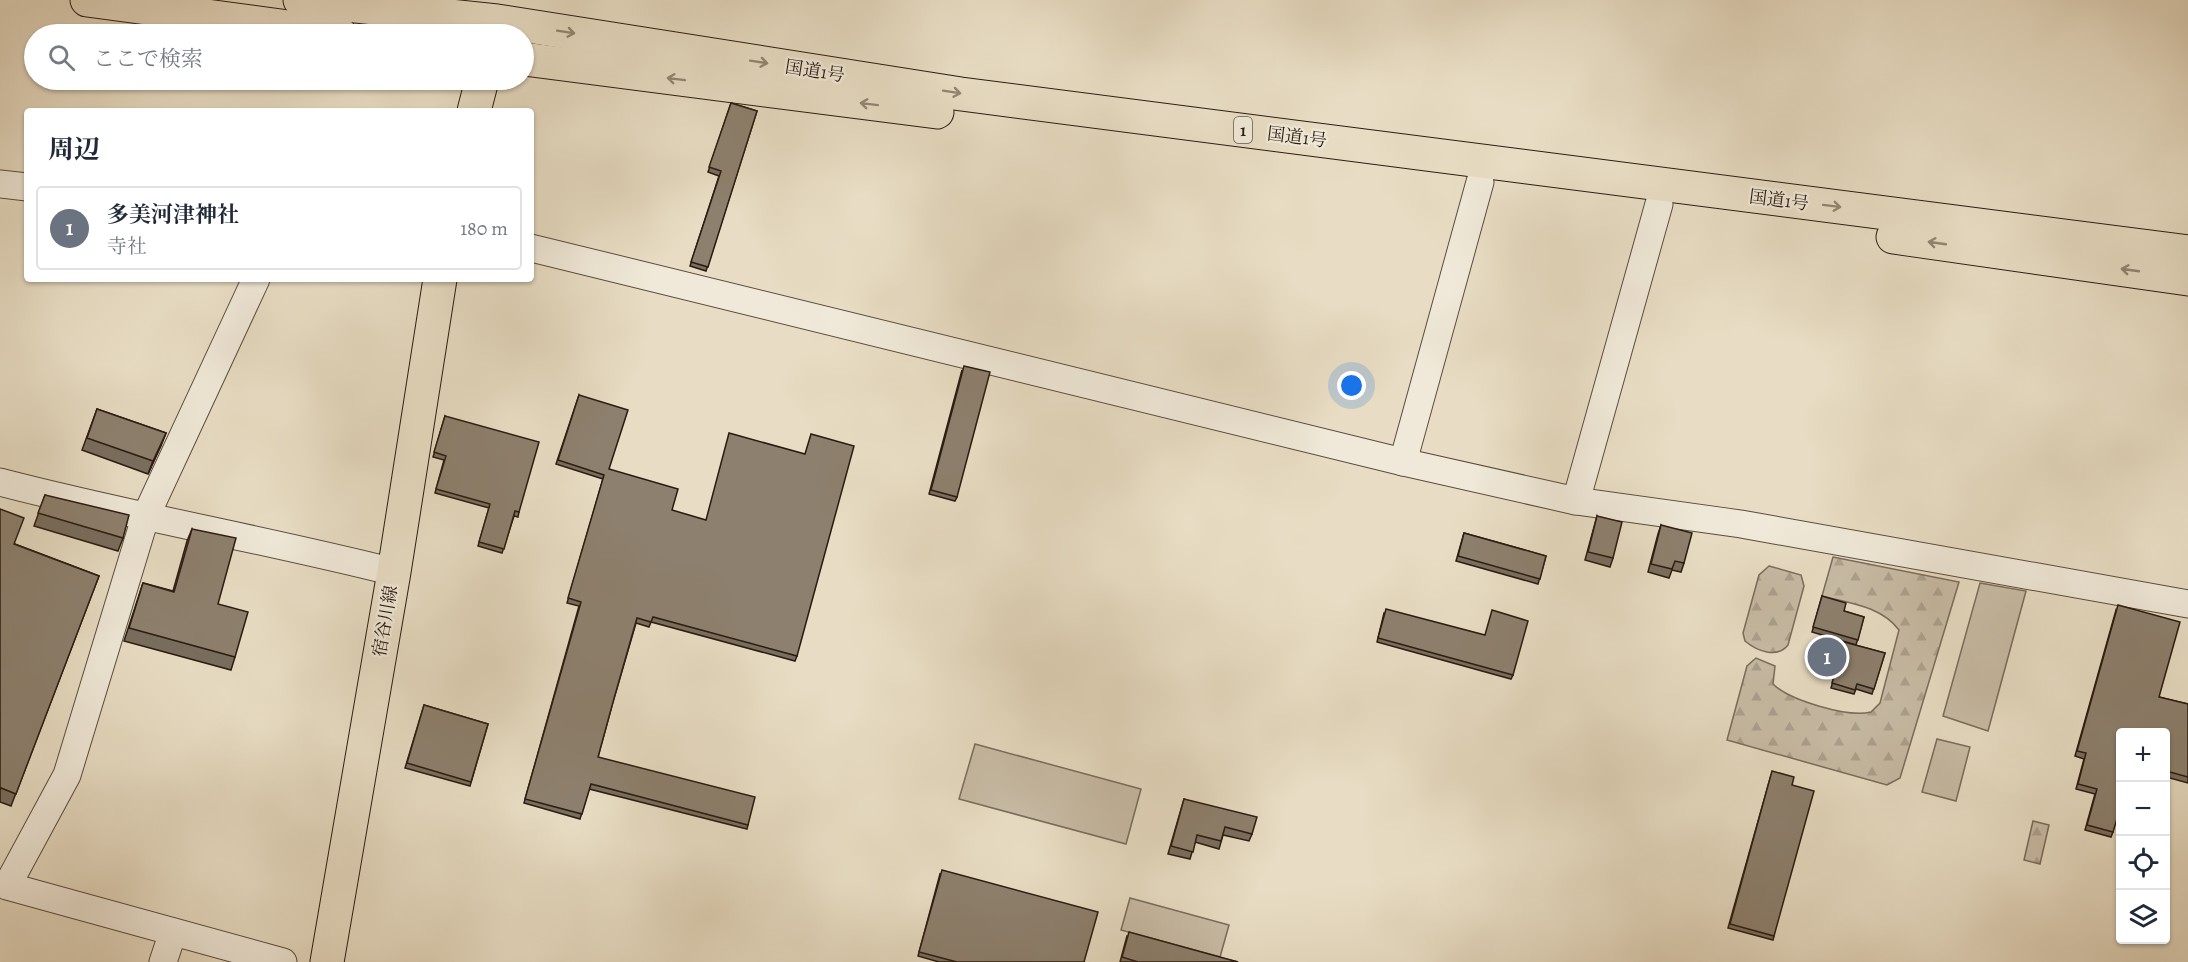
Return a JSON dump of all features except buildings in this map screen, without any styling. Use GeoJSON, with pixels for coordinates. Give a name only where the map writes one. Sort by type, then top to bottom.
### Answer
{"type":"FeatureCollection","features":[{"type":"Feature","properties":{"kind":"main road"},"geometry":{"type":"LineString","coordinates":[[87,0],[266,24]]}},
{"type":"Feature","properties":{"kind":"main road","name":"国道1号"},"geometry":{"type":"LineString","coordinates":[[300,0],[497,18],[534,24]]}},
{"type":"Feature","properties":{"kind":"main road","name":"国道1号"},"geometry":{"type":"LineString","coordinates":[[534,24],[961,94],[2188,252]]}},
{"type":"Feature","properties":{"kind":"main road","name":"国道1号"},"geometry":{"type":"LineString","coordinates":[[534,60],[1659,204],[2188,279]]}},
{"type":"Feature","properties":{"kind":"main road"},"geometry":{"type":"LineString","coordinates":[[475,108],[479,90]]}},
{"type":"Feature","properties":{"kind":"main road","name":"宿谷川線"},"geometry":{"type":"LineString","coordinates":[[327,962],[394,572],[440,282]]}},
{"type":"Feature","properties":{"kind":"street"},"geometry":{"type":"LineString","coordinates":[[1403,462],[1480,182]]}},
{"type":"Feature","properties":{"kind":"street"},"geometry":{"type":"LineString","coordinates":[[0,184],[24,187]]}},
{"type":"Feature","properties":{"kind":"street"},"geometry":{"type":"LineString","coordinates":[[1576,501],[1659,204]]}},
{"type":"Feature","properties":{"kind":"street"},"geometry":{"type":"LineString","coordinates":[[534,249],[1403,462],[1576,501],[1741,524],[2188,604]]}},
{"type":"Feature","properties":{"kind":"street"},"geometry":{"type":"LineString","coordinates":[[255,282],[145,518],[67,775],[4,892],[173,932],[283,962]]}},
{"type":"Feature","properties":{"kind":"street"},"geometry":{"type":"LineString","coordinates":[[0,482],[145,518],[313,552],[394,572]]}},
{"type":"Feature","properties":{"kind":"street"},"geometry":{"type":"LineString","coordinates":[[164,962],[173,932]]}},
{"type":"Feature","properties":{"kind":"green space"},"geometry":{"type":"Polygon","coordinates":[[[1833,557],[1959,582],[1900,778],[1887,785],[1727,740],[1747,666],[1756,658],[1775,666],[1773,684],[1805,701],[1834,710],[1861,713],[1871,712],[1880,703],[1899,630],[1892,622],[1874,611],[1822,596],[1833,557]]]}},
{"type":"Feature","properties":{"kind":"green space"},"geometry":{"type":"Polygon","coordinates":[[[1769,566],[1801,575],[1804,586],[1788,645],[1773,653],[1750,645],[1745,641],[1743,633],[1759,575],[1769,566]]]}},
{"type":"Feature","properties":{"kind":"green space"},"geometry":{"type":"Polygon","coordinates":[[[1980,583],[2026,591],[1988,731],[1943,716],[1980,583]]]}},
{"type":"Feature","properties":{"kind":"green space"},"geometry":{"type":"Polygon","coordinates":[[[1937,739],[1970,747],[1956,801],[1922,792],[1937,739]]]}},
{"type":"Feature","properties":{"kind":"green space"},"geometry":{"type":"Polygon","coordinates":[[[975,744],[1141,789],[1126,844],[959,799],[975,744]]]}},
{"type":"Feature","properties":{"kind":"green space"},"geometry":{"type":"Polygon","coordinates":[[[2033,821],[2049,825],[2040,864],[2024,860],[2033,821]]]}},
{"type":"Feature","properties":{"kind":"green space"},"geometry":{"type":"Polygon","coordinates":[[[1130,898],[1229,925],[1220,957],[1121,930],[1130,898]]]}},
{"type":"Feature","properties":{"kind":"place","name":"多美河津神社"},"geometry":{"type":"Point","coordinates":[1827,657]}}]}
